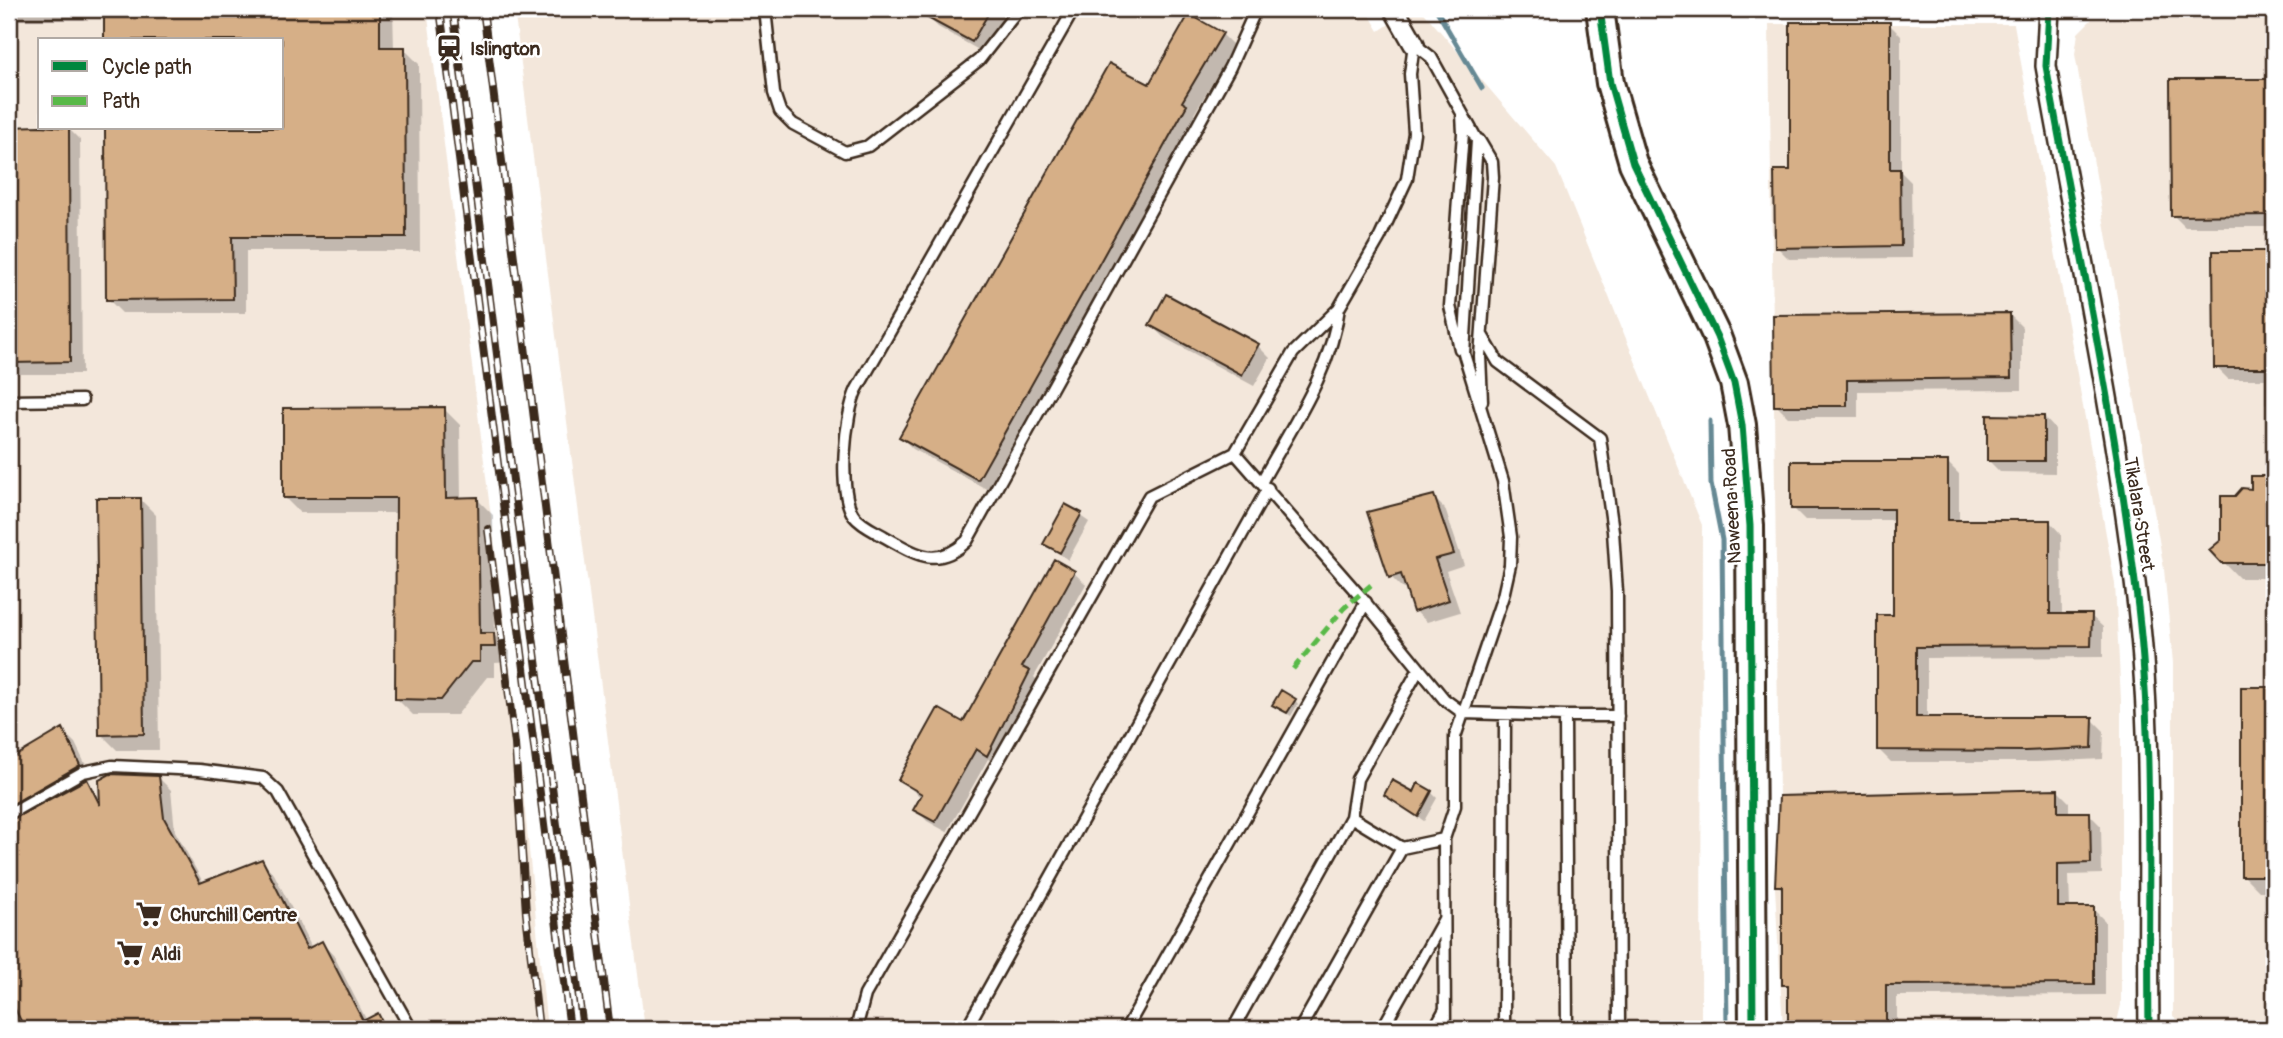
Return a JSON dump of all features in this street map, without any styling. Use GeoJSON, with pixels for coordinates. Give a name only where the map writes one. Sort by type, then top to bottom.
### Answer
{"type":"FeatureCollection","features":[{"type":"Feature","properties":{"kind":"street"},"geometry":{"type":"LineString","coordinates":[[1394,9],[1414,44]]}},
{"type":"Feature","properties":{"kind":"street","name":"Naweena Road"},"geometry":{"type":"LineString","coordinates":[[1600,9],[1610,83],[1633,163],[1717,337],[1734,383],[1742,425],[1750,526],[1754,1029]]}},
{"type":"Feature","properties":{"kind":"street","name":"Tikalara Street"},"geometry":{"type":"LineString","coordinates":[[2049,9],[2046,66],[2127,520],[2138,610],[2146,722],[2149,1029]]}},
{"type":"Feature","properties":{"kind":"lane"},"geometry":{"type":"LineString","coordinates":[[765,9],[774,93],[780,111],[793,124],[845,152],[868,146],[979,60],[1018,9]]}},
{"type":"Feature","properties":{"kind":"lane"},"geometry":{"type":"LineString","coordinates":[[1074,9],[857,389],[849,411],[845,489],[854,515],[865,526],[917,555],[940,557],[954,553],[967,541],[1230,67],[1256,9]]}},
{"type":"Feature","properties":{"kind":"lane"},"geometry":{"type":"LineString","coordinates":[[856,1029],[864,995],[1149,496],[1235,453],[1293,353],[1339,308],[1380,237],[1407,179],[1414,133],[1410,74],[1414,44],[1431,57],[1474,131],[1493,170],[1480,381],[1484,422]]}},
{"type":"Feature","properties":{"kind":"lane"},"geometry":{"type":"LineString","coordinates":[[1445,1029],[1444,839],[1455,806],[1455,737],[1493,628],[1510,565],[1511,537],[1503,481],[1451,320],[1463,125],[1458,103]]}},
{"type":"Feature","properties":{"kind":"lane"},"geometry":{"type":"LineString","coordinates":[[1466,366],[1463,335],[1478,149],[1474,131]]}},
{"type":"Feature","properties":{"kind":"lane"},"geometry":{"type":"LineString","coordinates":[[966,1029],[1265,485],[1320,375],[1335,336],[1339,308]]}},
{"type":"Feature","properties":{"kind":"lane"},"geometry":{"type":"LineString","coordinates":[[1482,335],[1489,351],[1498,362],[1600,438],[1613,531],[1617,592],[1619,1029]]}},
{"type":"Feature","properties":{"kind":"lane"},"geometry":{"type":"LineString","coordinates":[[9,401],[82,400]]}},
{"type":"Feature","properties":{"kind":"lane"},"geometry":{"type":"LineString","coordinates":[[1235,453],[1366,603],[1444,699],[1463,713],[1618,716]]}},
{"type":"Feature","properties":{"kind":"lane"},"geometry":{"type":"LineString","coordinates":[[1126,1029],[1366,603]]}},
{"type":"Feature","properties":{"kind":"lane"},"geometry":{"type":"LineString","coordinates":[[1233,1029],[1351,817],[1357,779],[1419,669]]}},
{"type":"Feature","properties":{"kind":"lane"},"geometry":{"type":"LineString","coordinates":[[1504,1029],[1505,715]]}},
{"type":"Feature","properties":{"kind":"lane"},"geometry":{"type":"LineString","coordinates":[[1565,716],[1567,1029]]}},
{"type":"Feature","properties":{"kind":"lane"},"geometry":{"type":"LineString","coordinates":[[9,814],[83,772],[113,766],[199,770],[262,778],[278,792],[411,1029]]}},
{"type":"Feature","properties":{"kind":"lane"},"geometry":{"type":"LineString","coordinates":[[1351,817],[1402,848],[1444,839]]}},
{"type":"Feature","properties":{"kind":"lane"},"geometry":{"type":"LineString","coordinates":[[1300,1029],[1402,848]]}},
{"type":"Feature","properties":{"kind":"lane"},"geometry":{"type":"LineString","coordinates":[[1382,1029],[1444,918]]}},
{"type":"Feature","properties":{"kind":"lane"},"geometry":{"type":"LineString","coordinates":[[1434,1029],[1445,1011]]}},
{"type":"Feature","properties":{"kind":"shaded area"},"geometry":{"type":"Polygon","coordinates":[[[9,9],[427,9],[513,691],[547,1029],[9,1029],[9,9]]]}},
{"type":"Feature","properties":{"kind":"shaded area"},"geometry":{"type":"Polygon","coordinates":[[[514,9],[1366,9],[1379,31],[1412,9],[1421,9],[1556,167],[1702,525],[1701,1029],[645,1029],[514,9]]]}},
{"type":"Feature","properties":{"kind":"shaded area"},"geometry":{"type":"Polygon","coordinates":[[[2274,18],[2274,1029],[2190,1029],[2173,1016],[2173,663],[2164,569],[2075,54],[2078,33],[2092,19],[2274,18]]]}},
{"type":"Feature","properties":{"kind":"shaded area"},"geometry":{"type":"Polygon","coordinates":[[[1769,24],[2014,24],[2115,584],[2121,700],[2121,1005],[2117,1022],[2110,1029],[1783,1029],[1775,888],[1779,796],[1769,24]]]}},
{"type":"Feature","properties":{"kind":"building"},"geometry":{"type":"Polygon","coordinates":[[[104,9],[380,9],[380,47],[405,47],[406,237],[232,237],[233,299],[106,300],[105,130],[284,130],[284,38],[104,38],[104,9]]]}},
{"type":"Feature","properties":{"kind":"building"},"geometry":{"type":"Polygon","coordinates":[[[911,9],[991,9],[972,42],[911,9]]]}},
{"type":"Feature","properties":{"kind":"building"},"geometry":{"type":"Polygon","coordinates":[[[1189,14],[1223,33],[1182,102],[1187,105],[978,480],[899,437],[1109,63],[1149,84],[1189,14]]]}},
{"type":"Feature","properties":{"kind":"building"},"geometry":{"type":"Polygon","coordinates":[[[1790,22],[1890,22],[1890,169],[1900,169],[1901,246],[1775,248],[1774,170],[1790,170],[1790,22]]]}},
{"type":"Feature","properties":{"kind":"building"},"geometry":{"type":"Polygon","coordinates":[[[2170,79],[2274,79],[2274,215],[2171,216],[2170,79]]]}},
{"type":"Feature","properties":{"kind":"building"},"geometry":{"type":"Polygon","coordinates":[[[38,126],[38,130],[69,130],[70,362],[9,363],[9,127],[38,126]]]}},
{"type":"Feature","properties":{"kind":"building"},"geometry":{"type":"Polygon","coordinates":[[[2213,251],[2274,251],[2274,368],[2214,368],[2213,251]]]}},
{"type":"Feature","properties":{"kind":"building"},"geometry":{"type":"Polygon","coordinates":[[[1166,294],[1259,344],[1242,375],[1149,325],[1166,294]]]}},
{"type":"Feature","properties":{"kind":"building"},"geometry":{"type":"Polygon","coordinates":[[[2010,313],[2011,378],[1847,380],[1847,406],[1774,406],[1773,315],[2010,313]]]}},
{"type":"Feature","properties":{"kind":"building"},"geometry":{"type":"Polygon","coordinates":[[[445,407],[446,498],[478,497],[480,633],[494,633],[495,647],[480,647],[480,662],[471,662],[441,700],[395,699],[396,498],[283,498],[283,408],[445,407]]]}},
{"type":"Feature","properties":{"kind":"building"},"geometry":{"type":"Polygon","coordinates":[[[1987,415],[2044,416],[2044,461],[1987,461],[1987,415]]]}},
{"type":"Feature","properties":{"kind":"building"},"geometry":{"type":"Polygon","coordinates":[[[1791,461],[1948,461],[1948,520],[2050,520],[2050,614],[2092,614],[2091,646],[1916,647],[1916,717],[2093,717],[2092,748],[2025,751],[1877,750],[1877,615],[1893,615],[1893,509],[1791,509],[1791,461]]]}},
{"type":"Feature","properties":{"kind":"building"},"geometry":{"type":"Polygon","coordinates":[[[2251,476],[2274,476],[2274,563],[2221,563],[2209,550],[2221,540],[2221,496],[2235,496],[2242,488],[2251,489],[2251,476]]]}},
{"type":"Feature","properties":{"kind":"building"},"geometry":{"type":"Polygon","coordinates":[[[1434,495],[1454,554],[1435,559],[1449,600],[1413,612],[1401,574],[1389,578],[1367,512],[1434,495]]]}},
{"type":"Feature","properties":{"kind":"building"},"geometry":{"type":"Polygon","coordinates":[[[96,498],[141,498],[144,734],[99,735],[96,498]]]}},
{"type":"Feature","properties":{"kind":"building"},"geometry":{"type":"Polygon","coordinates":[[[1065,504],[1082,513],[1060,553],[1043,544],[1065,504]]]}},
{"type":"Feature","properties":{"kind":"building"},"geometry":{"type":"Polygon","coordinates":[[[1054,559],[1075,571],[1022,667],[1030,671],[987,756],[976,749],[935,822],[913,810],[922,794],[898,780],[938,708],[963,722],[1054,559]]]}},
{"type":"Feature","properties":{"kind":"building"},"geometry":{"type":"Polygon","coordinates":[[[2241,687],[2274,687],[2274,876],[2241,876],[2241,687]]]}},
{"type":"Feature","properties":{"kind":"building"},"geometry":{"type":"Polygon","coordinates":[[[1281,690],[1296,699],[1287,713],[1272,705],[1281,690]]]}},
{"type":"Feature","properties":{"kind":"building"},"geometry":{"type":"Polygon","coordinates":[[[63,728],[80,765],[9,806],[9,760],[63,728]]]}},
{"type":"Feature","properties":{"kind":"building","name":"Churchill Centre"},"geometry":{"type":"Polygon","coordinates":[[[110,774],[159,776],[164,818],[200,883],[262,859],[307,949],[322,941],[363,1021],[378,1013],[386,1029],[25,1029],[9,997],[9,821],[87,779],[100,805],[99,780],[110,774]]]}},
{"type":"Feature","properties":{"kind":"building"},"geometry":{"type":"Polygon","coordinates":[[[1392,780],[1414,792],[1418,783],[1432,791],[1418,817],[1384,795],[1392,780]]]}},
{"type":"Feature","properties":{"kind":"building"},"geometry":{"type":"Polygon","coordinates":[[[2058,789],[2058,812],[2090,812],[2091,863],[2058,864],[2058,907],[2094,907],[2094,984],[1886,985],[1886,1029],[1788,1029],[1788,985],[1782,985],[1782,886],[1775,886],[1779,796],[2058,789]]]}},
{"type":"Feature","properties":{"kind":"waterway"},"geometry":{"type":"LineString","coordinates":[[1436,9],[1482,88]]}},
{"type":"Feature","properties":{"kind":"waterway"},"geometry":{"type":"LineString","coordinates":[[1710,421],[1711,484],[1722,540],[1727,1029]]}},
{"type":"Feature","properties":{"kind":"railway"},"geometry":{"type":"LineString","coordinates":[[440,9],[570,1029]]}},
{"type":"Feature","properties":{"kind":"railway"},"geometry":{"type":"LineString","coordinates":[[453,9],[583,1029]]}},
{"type":"Feature","properties":{"kind":"railway"},"geometry":{"type":"LineString","coordinates":[[483,9],[610,1029]]}},
{"type":"Feature","properties":{"kind":"railway"},"geometry":{"type":"LineString","coordinates":[[488,529],[515,744],[526,913],[539,1029]]}},
{"type":"Feature","properties":{"kind":"marked path"},"geometry":{"type":"LineString","coordinates":[[1293,669],[1344,608],[1371,585]]}},
{"type":"Feature","properties":{"kind":"cycle path"},"geometry":{"type":"LineString","coordinates":[[1600,9],[1610,83],[1633,163],[1717,337],[1734,383],[1742,425],[1750,526],[1753,1029]]}},
{"type":"Feature","properties":{"kind":"cycle path"},"geometry":{"type":"LineString","coordinates":[[2049,9],[2046,66],[2108,403],[2138,607],[2148,765],[2149,1029]]}},
{"type":"Feature","properties":{"kind":"place","name":"Islington"},"geometry":{"type":"Point","coordinates":[449,48]}},
{"type":"Feature","properties":{"kind":"place","name":"Churchill Centre"},"geometry":{"type":"Point","coordinates":[149,914]}},
{"type":"Feature","properties":{"kind":"place","name":"Aldi"},"geometry":{"type":"Point","coordinates":[130,953]}}]}
